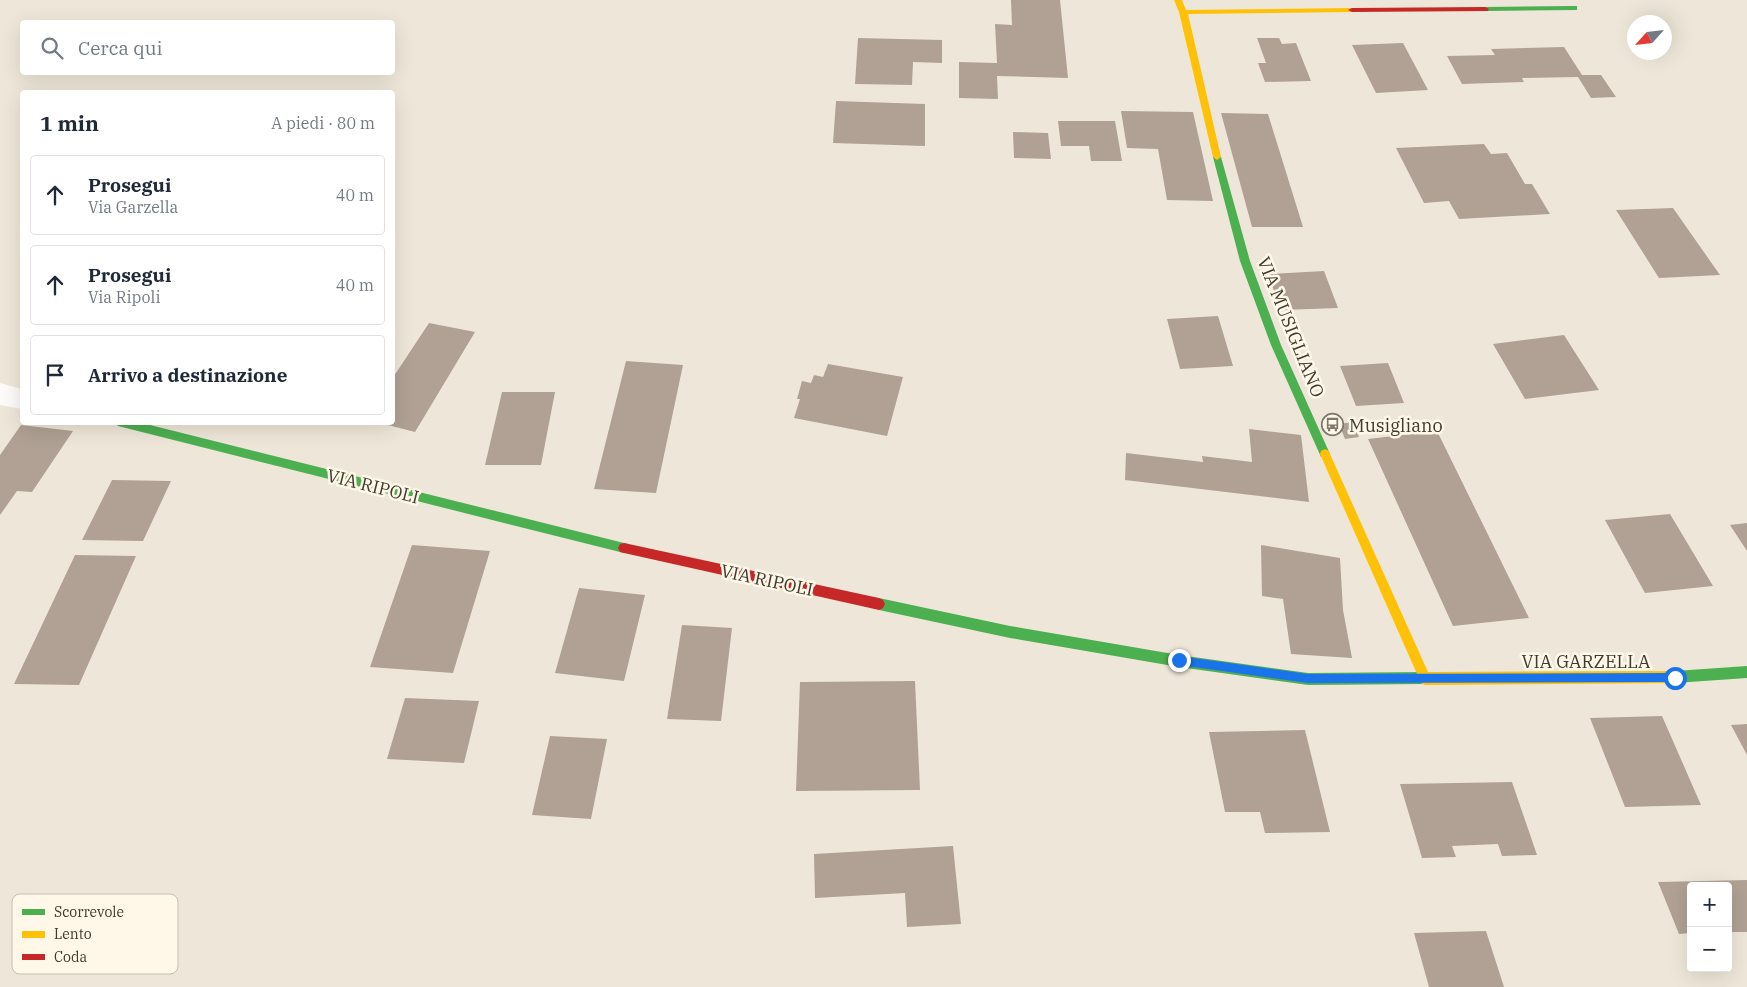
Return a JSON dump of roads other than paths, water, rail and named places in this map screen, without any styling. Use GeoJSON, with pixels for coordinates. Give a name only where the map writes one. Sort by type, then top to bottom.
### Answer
{"type":"FeatureCollection","features":[{"type":"Feature","properties":{"kind":"street","name":"VIA MUSIGLIANO"},"geometry":{"type":"LineString","coordinates":[[1178,0],[1183,12],[1215,151],[1245,261],[1276,345],[1425,679]]}},
{"type":"Feature","properties":{"kind":"street"},"geometry":{"type":"LineString","coordinates":[[1183,12],[1574,8]]}},
{"type":"Feature","properties":{"kind":"street"},"geometry":{"type":"LineString","coordinates":[[0,394],[20,399]]}},
{"type":"Feature","properties":{"kind":"street","name":"VIA RIPOLI"},"geometry":{"type":"LineString","coordinates":[[130,425],[666,558],[1010,632],[1308,679],[1425,679]]}},
{"type":"Feature","properties":{"kind":"street","name":"VIA GARZELLA"},"geometry":{"type":"LineString","coordinates":[[1425,679],[1675,678],[1747,672]]}},
{"type":"Feature","properties":{"kind":"place","name":"Musigliano"},"geometry":{"type":"Point","coordinates":[1333,425]}}]}
